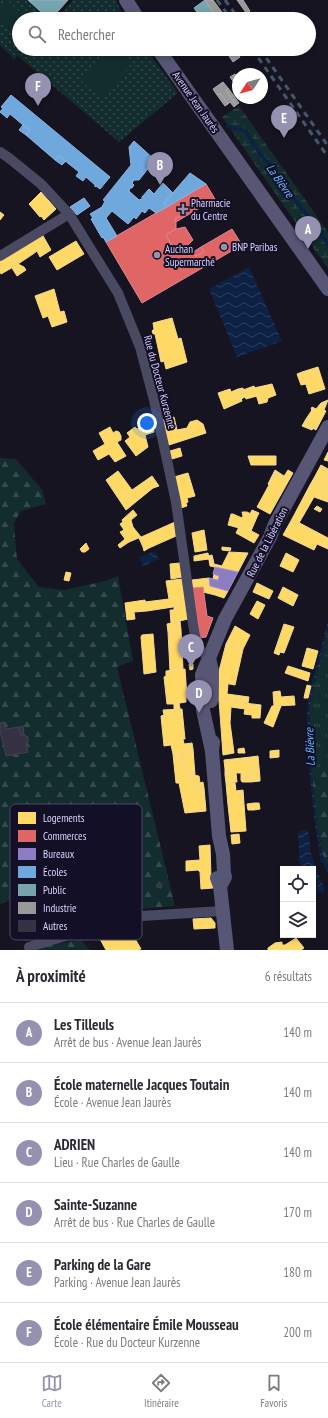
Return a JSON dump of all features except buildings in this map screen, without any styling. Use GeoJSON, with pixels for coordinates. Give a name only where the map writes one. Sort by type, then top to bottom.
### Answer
{"type":"FeatureCollection","features":[{"type":"Feature","properties":{"kind":"main road"},"geometry":{"type":"LineString","coordinates":[[126,0],[134,12]]}},
{"type":"Feature","properties":{"kind":"main road","name":"Avenue Jean Jaurès"},"geometry":{"type":"LineString","coordinates":[[163,56],[234,155],[240,173],[248,186],[264,208],[283,224],[328,289]]}},
{"type":"Feature","properties":{"kind":"main road","name":"Rue de la Libération"},"geometry":{"type":"LineString","coordinates":[[227,950],[220,886],[216,878],[215,853],[219,836],[212,751],[202,710],[202,675],[214,643],[226,619],[270,537],[275,524],[328,427]]}},
{"type":"Feature","properties":{"kind":"street","name":"Rue du Docteur Kurzenne"},"geometry":{"type":"LineString","coordinates":[[0,152],[41,184],[68,214],[118,293],[140,347],[154,400],[176,502],[197,647],[209,658]]}},
{"type":"Feature","properties":{"kind":"street"},"geometry":{"type":"LineString","coordinates":[[0,256],[68,214]]}},
{"type":"Feature","properties":{"kind":"street"},"geometry":{"type":"LineString","coordinates":[[142,916],[222,911]]}},
{"type":"Feature","properties":{"kind":"street"},"geometry":{"type":"LineString","coordinates":[[30,947],[51,940]]}},
{"type":"Feature","properties":{"kind":"green space"},"geometry":{"type":"Polygon","coordinates":[[[0,0],[28,0],[41,12],[12,12],[12,56],[18,56],[14,59],[0,45],[0,0]]]}},
{"type":"Feature","properties":{"kind":"green space"},"geometry":{"type":"Polygon","coordinates":[[[73,0],[116,0],[121,12],[62,12],[73,0]]]}},
{"type":"Feature","properties":{"kind":"green space"},"geometry":{"type":"Polygon","coordinates":[[[8,1],[20,12],[12,12],[12,33],[0,22],[0,10],[8,1]]]}},
{"type":"Feature","properties":{"kind":"green space"},"geometry":{"type":"Polygon","coordinates":[[[18,56],[151,56],[178,93],[119,142],[18,56]]]}},
{"type":"Feature","properties":{"kind":"green space"},"geometry":{"type":"Polygon","coordinates":[[[103,56],[124,56],[132,63],[102,99],[82,82],[103,56]]]}},
{"type":"Feature","properties":{"kind":"green space"},"geometry":{"type":"Polygon","coordinates":[[[239,106],[328,232],[328,269],[222,117],[239,106]]]}},
{"type":"Feature","properties":{"kind":"green space"},"geometry":{"type":"Polygon","coordinates":[[[0,458],[16,459],[42,490],[46,504],[21,511],[14,523],[17,559],[39,587],[64,590],[105,581],[118,576],[133,661],[117,667],[175,906],[142,909],[142,804],[10,804],[10,900],[0,904],[0,458]]]}},
{"type":"Feature","properties":{"kind":"green space"},"geometry":{"type":"Polygon","coordinates":[[[328,628],[328,747],[324,766],[312,776],[310,747],[310,702],[328,628]]]}},
{"type":"Feature","properties":{"kind":"green space"},"geometry":{"type":"Polygon","coordinates":[[[328,747],[328,866],[324,860],[317,824],[312,776],[324,766],[328,747]]]}},
{"type":"Feature","properties":{"kind":"green space"},"geometry":{"type":"Polygon","coordinates":[[[81,940],[90,950],[20,950],[81,940]]]}},
{"type":"Feature","properties":{"kind":"water"},"geometry":{"type":"Polygon","coordinates":[[[249,267],[282,341],[237,357],[209,289],[249,267]]]}},
{"type":"Feature","properties":{"kind":"water"},"geometry":{"type":"Polygon","coordinates":[[[155,551],[159,559],[143,566],[139,558],[155,551]]]}},
{"type":"Feature","properties":{"kind":"water"},"geometry":{"type":"Polygon","coordinates":[[[328,620],[328,628],[310,702],[310,747],[312,776],[317,824],[324,860],[321,863],[310,778],[307,713],[309,694],[328,620]]]}},
{"type":"Feature","properties":{"kind":"water"},"geometry":{"type":"Polygon","coordinates":[[[308,830],[311,854],[316,866],[300,866],[298,831],[308,830]]]}},
{"type":"Feature","properties":{"kind":"water"},"geometry":{"type":"Polygon","coordinates":[[[316,867],[324,888],[324,892],[317,893],[316,867]]]}},
{"type":"Feature","properties":{"kind":"waterway","name":"La Bièvre"},"geometry":{"type":"LineString","coordinates":[[227,126],[246,131],[260,154],[271,166],[280,181],[320,232],[328,245]]}},
{"type":"Feature","properties":{"kind":"waterway","name":"La Bièvre"},"geometry":{"type":"LineString","coordinates":[[322,857],[328,871]]}},
{"type":"Feature","properties":{"kind":"railway"},"geometry":{"type":"LineString","coordinates":[[217,0],[226,12]]}},
{"type":"Feature","properties":{"kind":"railway"},"geometry":{"type":"LineString","coordinates":[[225,0],[234,12]]}},
{"type":"Feature","properties":{"kind":"railway"},"geometry":{"type":"LineString","coordinates":[[257,56],[328,157]]}},
{"type":"Feature","properties":{"kind":"railway"},"geometry":{"type":"LineString","coordinates":[[265,56],[328,146]]}},
{"type":"Feature","properties":{"kind":"place","name":"École élémentaire Émile Mousseau"},"geometry":{"type":"Point","coordinates":[38,106]}},
{"type":"Feature","properties":{"kind":"place","name":"Parking de la Gare"},"geometry":{"type":"Point","coordinates":[284,138]}},
{"type":"Feature","properties":{"kind":"place","name":"École maternelle Jacques Toutain"},"geometry":{"type":"Point","coordinates":[160,185]}},
{"type":"Feature","properties":{"kind":"place","name":"Pharmacie du Centre"},"geometry":{"type":"Point","coordinates":[183,209]}},
{"type":"Feature","properties":{"kind":"place","name":"BNP Paribas"},"geometry":{"type":"Point","coordinates":[224,247]}},
{"type":"Feature","properties":{"kind":"place","name":"Les Tilleuls"},"geometry":{"type":"Point","coordinates":[308,249]}},
{"type":"Feature","properties":{"kind":"place","name":"Auchan Supermarché"},"geometry":{"type":"Point","coordinates":[157,255]}},
{"type":"Feature","properties":{"kind":"place","name":"ADRIEN"},"geometry":{"type":"Point","coordinates":[191,667]}},
{"type":"Feature","properties":{"kind":"place","name":"Sainte-Suzanne"},"geometry":{"type":"Point","coordinates":[199,713]}}]}
